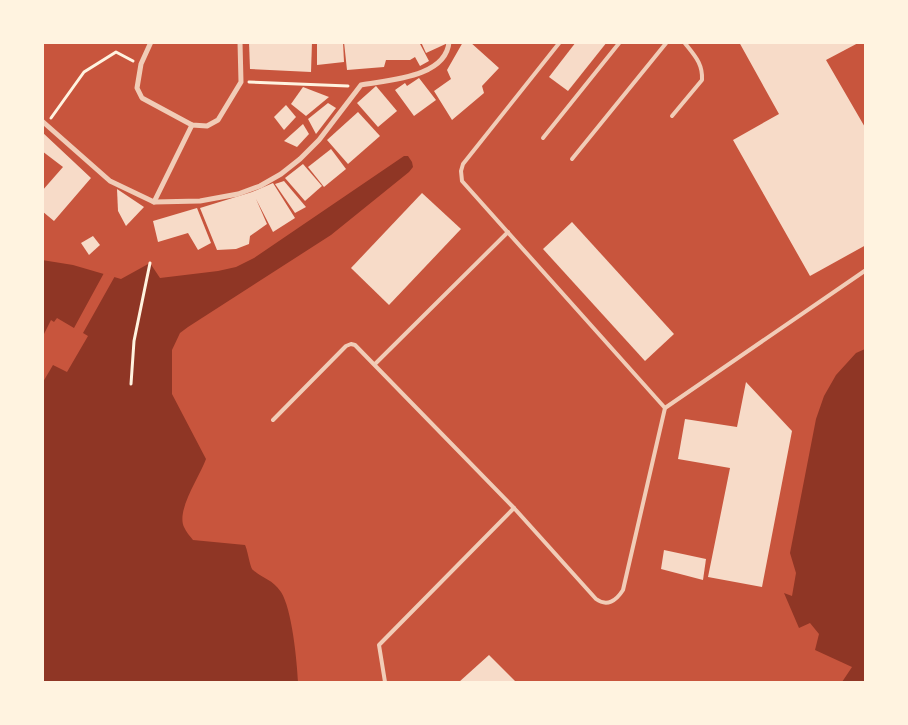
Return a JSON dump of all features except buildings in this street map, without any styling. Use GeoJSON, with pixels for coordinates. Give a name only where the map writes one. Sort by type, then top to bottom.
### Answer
{"type":"FeatureCollection","features":[{"type":"Feature","properties":{"kind":"street"},"geometry":{"type":"LineString","coordinates":[[152,42],[140,64],[137,88],[142,98],[192,125],[207,126],[218,120],[241,82],[240,42]]}},
{"type":"Feature","properties":{"kind":"street"},"geometry":{"type":"LineString","coordinates":[[44,122],[110,181],[154,202],[200,200],[238,194],[260,186],[281,174],[300,159],[319,140],[361,85],[419,74],[438,62],[444,55],[449,42]]}},
{"type":"Feature","properties":{"kind":"street"},"geometry":{"type":"LineString","coordinates":[[154,202],[192,125]]}},
{"type":"Feature","properties":{"kind":"lane"},"geometry":{"type":"LineString","coordinates":[[560,42],[464,164],[461,171],[462,181],[664,408]]}},
{"type":"Feature","properties":{"kind":"lane"},"geometry":{"type":"LineString","coordinates":[[543,138],[620,42]]}},
{"type":"Feature","properties":{"kind":"lane"},"geometry":{"type":"LineString","coordinates":[[572,159],[666,42]]}},
{"type":"Feature","properties":{"kind":"lane"},"geometry":{"type":"LineString","coordinates":[[672,116],[702,80],[699,61],[684,42]]}},
{"type":"Feature","properties":{"kind":"lane"},"geometry":{"type":"LineString","coordinates":[[375,364],[508,232]]}},
{"type":"Feature","properties":{"kind":"lane"},"geometry":{"type":"LineString","coordinates":[[273,420],[346,346],[356,345],[514,508],[596,599],[601,603],[609,603],[615,600],[623,590],[664,408],[866,270]]}},
{"type":"Feature","properties":{"kind":"lane"},"geometry":{"type":"LineString","coordinates":[[384,682],[380,645],[514,508]]}},
{"type":"Feature","properties":{"kind":"path"},"geometry":{"type":"LineString","coordinates":[[44,122],[84,72],[116,52],[140,64]]}},
{"type":"Feature","properties":{"kind":"path"},"geometry":{"type":"LineString","coordinates":[[241,82],[337,86],[361,85]]}},
{"type":"Feature","properties":{"kind":"path"},"geometry":{"type":"LineString","coordinates":[[131,384],[134,340],[150,263]]}},
{"type":"Feature","properties":{"kind":"shaded area"},"geometry":{"type":"Polygon","coordinates":[[[404,156],[408,156],[412,162],[413,167],[409,172],[331,235],[180,333],[172,350],[172,394],[206,459],[186,502],[182,520],[184,527],[193,540],[245,545],[252,569],[274,584],[281,592],[291,622],[298,682],[43,682],[42,260],[73,265],[121,279],[150,263],[160,278],[236,267],[254,258],[404,156]]]}},
{"type":"Feature","properties":{"kind":"shaded area"},"geometry":{"type":"Polygon","coordinates":[[[865,349],[865,682],[842,682],[852,667],[815,650],[819,634],[810,623],[799,628],[784,593],[792,596],[796,573],[790,553],[816,419],[824,396],[836,375],[856,353],[865,349]]]}},
{"type":"Feature","properties":{"kind":"pier"},"geometry":{"type":"Polygon","coordinates":[[[104,273],[115,276],[83,333],[88,336],[67,372],[53,365],[43,382],[43,336],[51,320],[54,322],[57,318],[74,328],[104,273]]]}}]}
